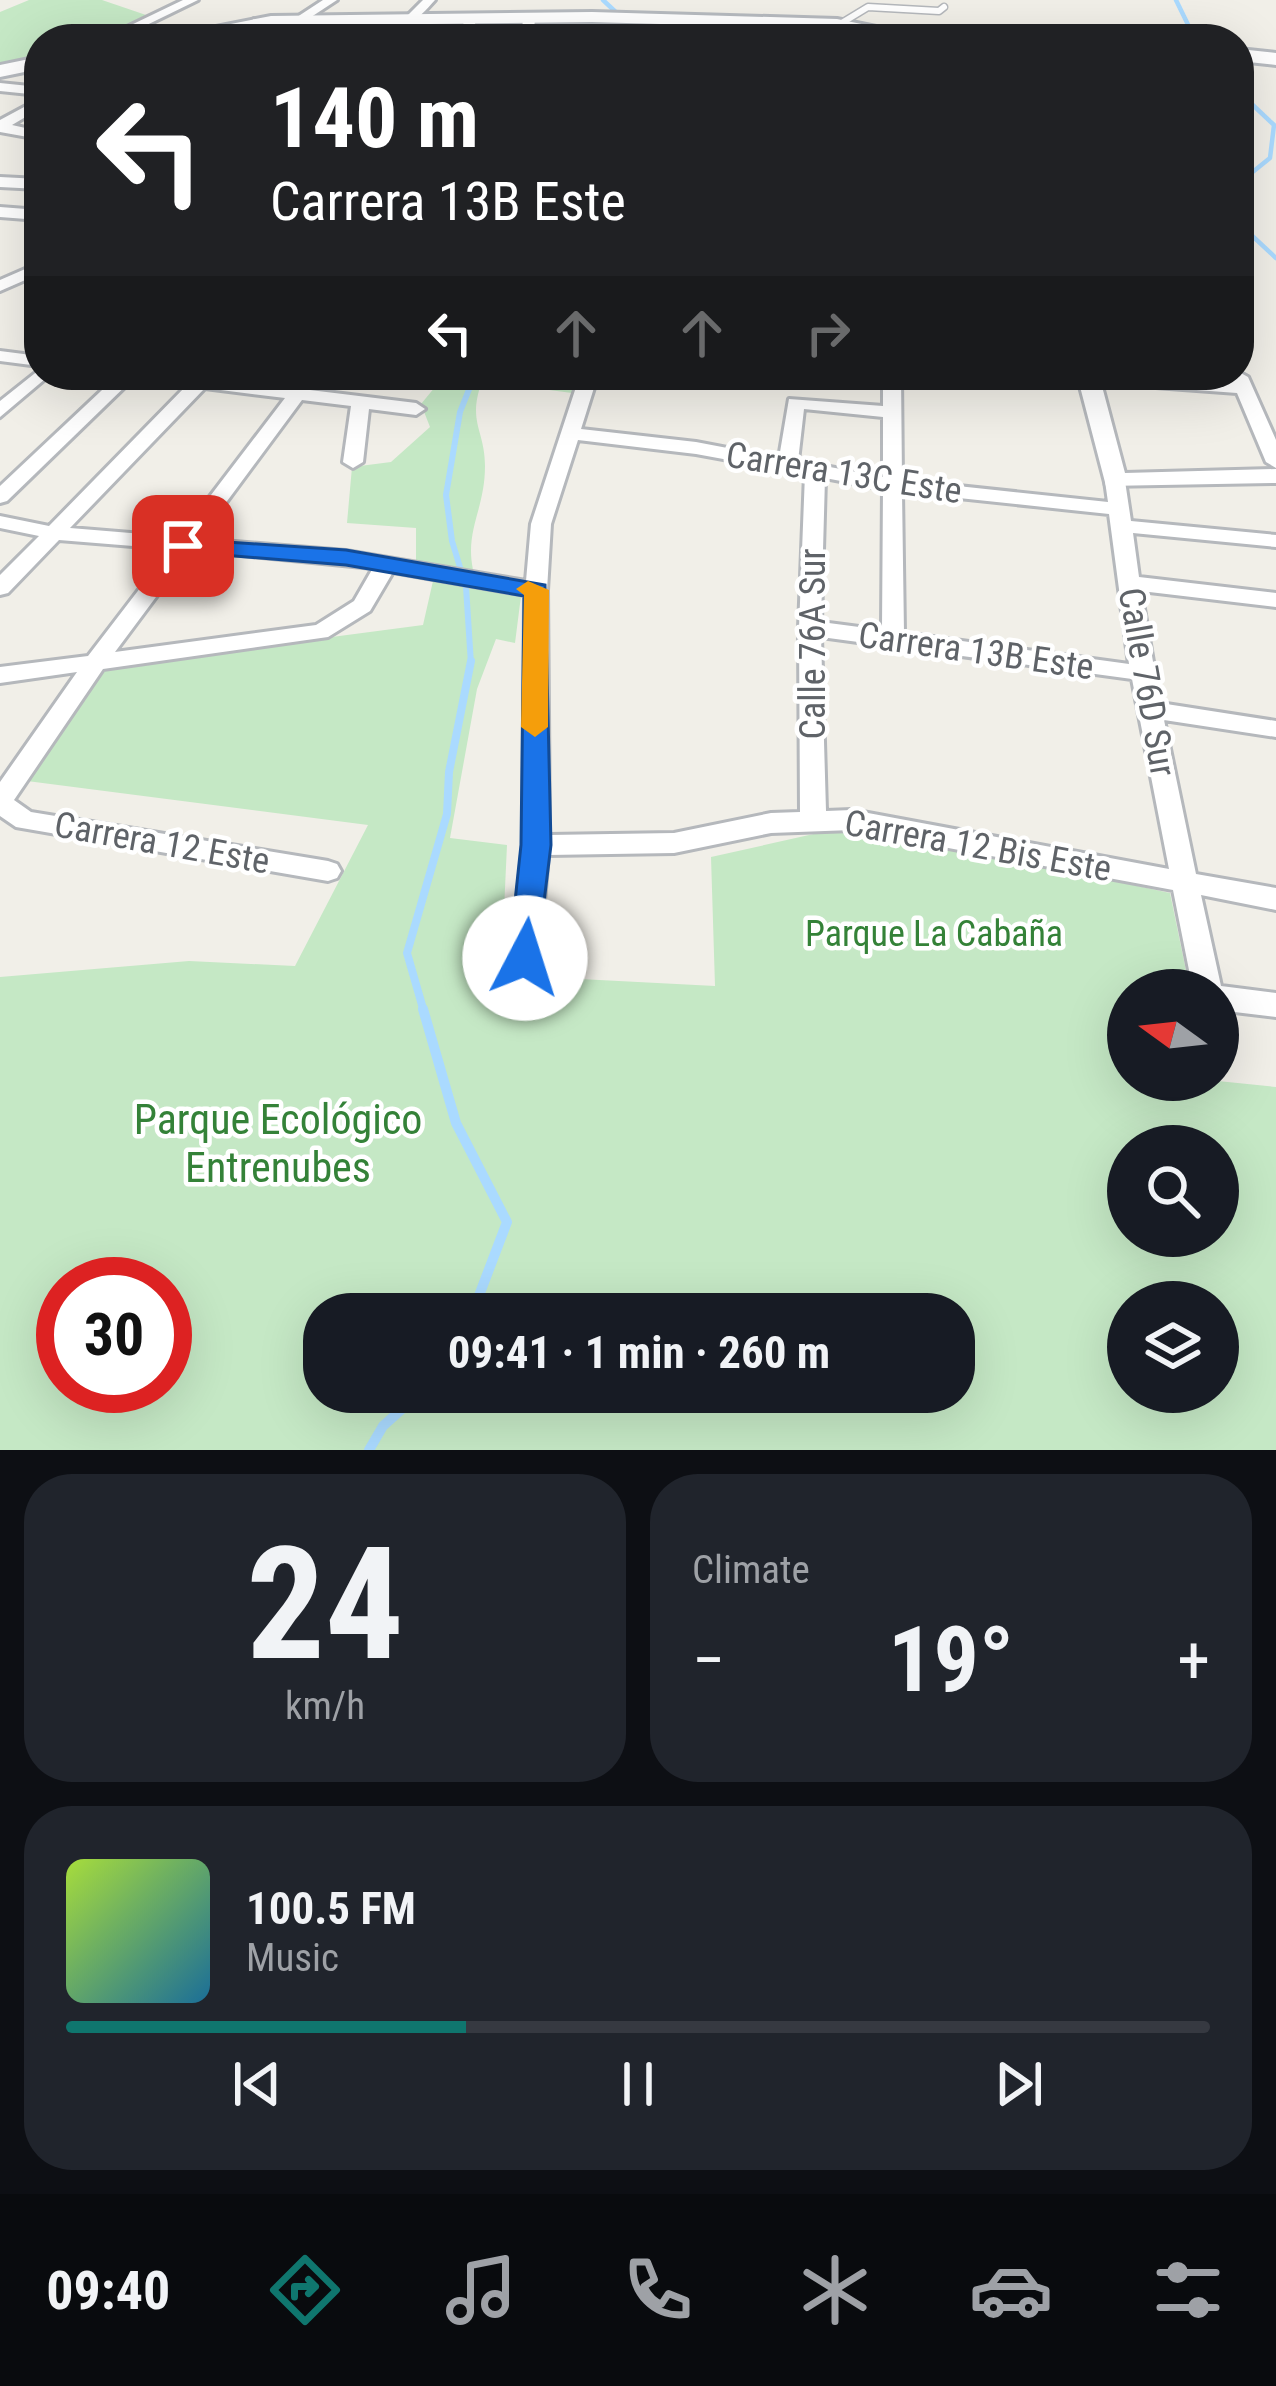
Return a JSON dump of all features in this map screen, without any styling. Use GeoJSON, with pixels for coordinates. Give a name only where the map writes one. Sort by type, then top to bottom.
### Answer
{"type":"FeatureCollection","features":[{"type":"Feature","properties":{"kind":"main road"},"geometry":{"type":"LineString","coordinates":[[288,24],[529,19],[603,24]]}},
{"type":"Feature","properties":{"kind":"street"},"geometry":{"type":"LineString","coordinates":[[140,24],[192,0]]}},
{"type":"Feature","properties":{"kind":"street"},"geometry":{"type":"LineString","coordinates":[[298,21],[331,0]]}},
{"type":"Feature","properties":{"kind":"street"},"geometry":{"type":"LineString","coordinates":[[404,23],[429,0]]}},
{"type":"Feature","properties":{"kind":"street"},"geometry":{"type":"LineString","coordinates":[[528,24],[529,19]]}},
{"type":"Feature","properties":{"kind":"street"},"geometry":{"type":"LineString","coordinates":[[24,112],[5,124],[5,129],[24,132]]}},
{"type":"Feature","properties":{"kind":"street"},"geometry":{"type":"LineString","coordinates":[[0,411],[24,389]]}},
{"type":"Feature","properties":{"kind":"street"},"geometry":{"type":"LineString","coordinates":[[0,497],[112,390]]}},
{"type":"Feature","properties":{"kind":"street"},"geometry":{"type":"LineString","coordinates":[[0,588],[193,390]]}},
{"type":"Feature","properties":{"kind":"street"},"geometry":{"type":"LineString","coordinates":[[265,390],[416,409]]}},
{"type":"Feature","properties":{"kind":"street"},"geometry":{"type":"LineString","coordinates":[[0,803],[98,660],[300,390]]}},
{"type":"Feature","properties":{"kind":"street"},"geometry":{"type":"LineString","coordinates":[[525,958],[536,845],[536,590],[542,524],[585,390]]}},
{"type":"Feature","properties":{"kind":"street"},"geometry":{"type":"LineString","coordinates":[[892,390],[893,639]]}},
{"type":"Feature","properties":{"kind":"street","name":"Calle 76D Sur"},"geometry":{"type":"LineString","coordinates":[[1092,390],[1115,481],[1142,673],[1203,969]]}},
{"type":"Feature","properties":{"kind":"street"},"geometry":{"type":"LineString","coordinates":[[1245,390],[1276,462]]}},
{"type":"Feature","properties":{"kind":"street"},"geometry":{"type":"LineString","coordinates":[[353,462],[361,402]]}},
{"type":"Feature","properties":{"kind":"street"},"geometry":{"type":"LineString","coordinates":[[788,465],[795,403],[892,412]]}},
{"type":"Feature","properties":{"kind":"street","name":"Carrera 13C Este"},"geometry":{"type":"LineString","coordinates":[[570,433],[1276,541]]}},
{"type":"Feature","properties":{"kind":"street","name":"Calle 76A Sur"},"geometry":{"type":"LineString","coordinates":[[813,818],[810,628],[815,470]]}},
{"type":"Feature","properties":{"kind":"street"},"geometry":{"type":"LineString","coordinates":[[1115,481],[1276,476]]}},
{"type":"Feature","properties":{"kind":"street"},"geometry":{"type":"LineString","coordinates":[[0,522],[55,533],[385,562],[536,590]]}},
{"type":"Feature","properties":{"kind":"street"},"geometry":{"type":"LineString","coordinates":[[0,676],[305,634],[343,624],[374,591],[385,562]]}},
{"type":"Feature","properties":{"kind":"street"},"geometry":{"type":"LineString","coordinates":[[1130,583],[1276,600]]}},
{"type":"Feature","properties":{"kind":"street","name":"Carrera 13B Este"},"geometry":{"type":"LineString","coordinates":[[810,628],[1142,673]]}},
{"type":"Feature","properties":{"kind":"street"},"geometry":{"type":"LineString","coordinates":[[1149,710],[1276,729]]}},
{"type":"Feature","properties":{"kind":"street","name":"Carrera 12 Este"},"geometry":{"type":"LineString","coordinates":[[0,803],[25,820],[328,871]]}},
{"type":"Feature","properties":{"kind":"street","name":"Carrera 12 Bis Este"},"geometry":{"type":"LineString","coordinates":[[536,845],[674,843],[813,818],[897,827],[1276,899]]}},
{"type":"Feature","properties":{"kind":"street"},"geometry":{"type":"LineString","coordinates":[[1239,1001],[1276,1005]]}},
{"type":"Feature","properties":{"kind":"lane"},"geometry":{"type":"LineString","coordinates":[[844,24],[868,7],[939,11],[944,7]]}},
{"type":"Feature","properties":{"kind":"green space"},"geometry":{"type":"Polygon","coordinates":[[[29,0],[102,0],[146,15],[127,24],[24,24],[24,62],[0,67],[0,12],[29,0]]]}},
{"type":"Feature","properties":{"kind":"green space"},"geometry":{"type":"Polygon","coordinates":[[[612,20],[668,24],[538,24],[612,20]]]}},
{"type":"Feature","properties":{"kind":"green space"},"geometry":{"type":"Polygon","coordinates":[[[433,390],[479,390],[476,417],[485,466],[472,540],[473,571],[479,589],[521,596],[515,643],[496,639],[477,689],[450,838],[507,845],[501,975],[715,986],[711,857],[836,829],[948,845],[1170,893],[1186,969],[1107,969],[1107,1101],[1239,1101],[1239,1083],[1276,1087],[1276,1450],[0,1450],[0,977],[189,961],[295,966],[368,825],[27,781],[105,667],[423,625],[433,581],[416,577],[416,528],[347,523],[352,467],[391,462],[430,427],[421,404],[433,390]]]}},
{"type":"Feature","properties":{"kind":"waterway"},"geometry":{"type":"LineString","coordinates":[[603,0],[620,16]]}},
{"type":"Feature","properties":{"kind":"waterway"},"geometry":{"type":"LineString","coordinates":[[1176,0],[1188,24]]}},
{"type":"Feature","properties":{"kind":"waterway"},"geometry":{"type":"LineString","coordinates":[[1254,106],[1274,125],[1270,158],[1254,171]]}},
{"type":"Feature","properties":{"kind":"waterway"},"geometry":{"type":"LineString","coordinates":[[1254,237],[1276,258]]}},
{"type":"Feature","properties":{"kind":"waterway"},"geometry":{"type":"LineString","coordinates":[[469,390],[460,412],[446,495],[452,541],[466,587],[471,662]]}},
{"type":"Feature","properties":{"kind":"waterway"},"geometry":{"type":"LineString","coordinates":[[424,1012],[407,953],[447,814],[449,772],[471,662]]}},
{"type":"Feature","properties":{"kind":"waterway"},"geometry":{"type":"LineString","coordinates":[[423,1009],[456,1123],[507,1222],[480,1293]]}},
{"type":"Feature","properties":{"kind":"waterway"},"geometry":{"type":"LineString","coordinates":[[369,1450],[398,1413]]}},
{"type":"Feature","properties":{"kind":"slow traffic"},"geometry":{"type":"LineString","coordinates":[[528,589],[536,590],[535,727]]}},
{"type":"Feature","properties":{"kind":"route"},"geometry":{"type":"LineString","coordinates":[[183,546],[346,557],[536,590],[536,845],[525,958]]}},
{"type":"Feature","properties":{"kind":"park label","name":"Parque La Cabaña"},"geometry":{"type":"Point","coordinates":[934,934]}},
{"type":"Feature","properties":{"kind":"park label","name":"Parque Ecológico Entrenubes"},"geometry":{"type":"Point","coordinates":[278,1143]}}]}
